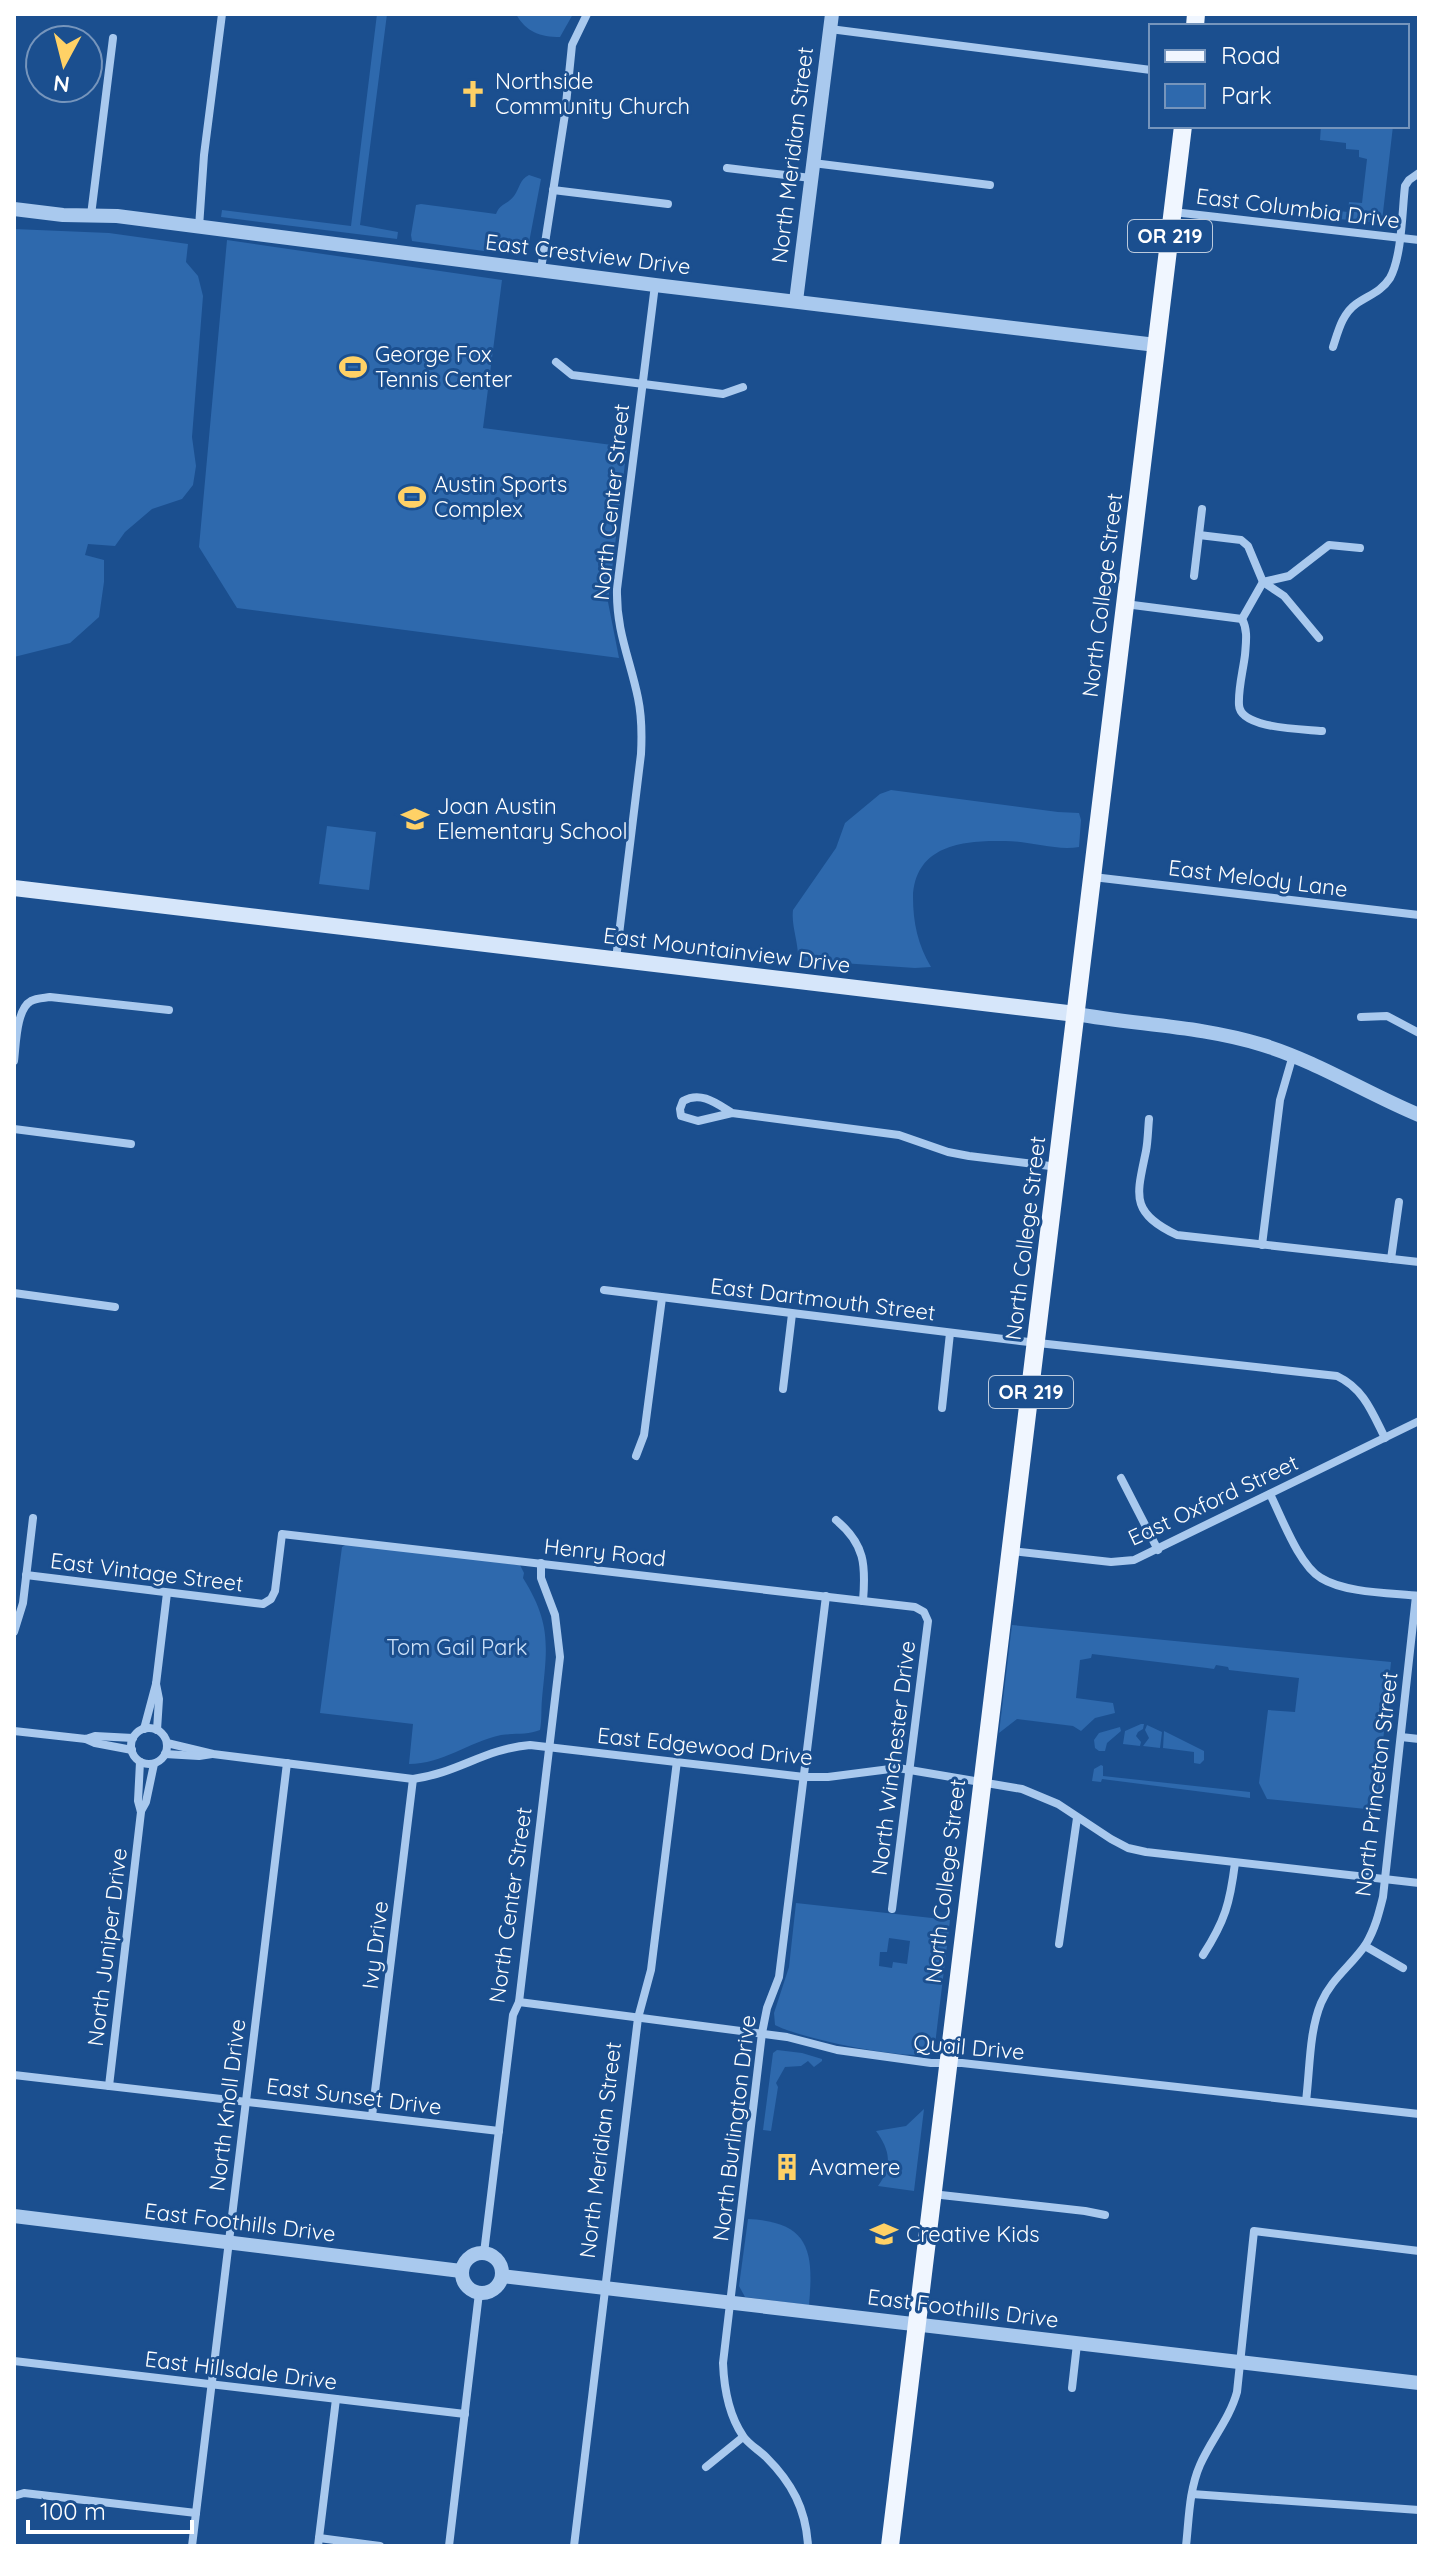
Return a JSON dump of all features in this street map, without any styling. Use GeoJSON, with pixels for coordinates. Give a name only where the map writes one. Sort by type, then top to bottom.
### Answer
{"type":"FeatureCollection","features":[{"type":"Feature","properties":{"kind":"main road","name":"North College Street"},"geometry":{"type":"LineString","coordinates":[[890,2546],[1183,128]]}},
{"type":"Feature","properties":{"kind":"main road","name":"East Mountainview Drive"},"geometry":{"type":"LineString","coordinates":[[14,888],[1076,1014]]}},
{"type":"Feature","properties":{"kind":"street"},"geometry":{"type":"LineString","coordinates":[[199,227],[204,190],[204,155],[222,14]]}},
{"type":"Feature","properties":{"kind":"street"},"geometry":{"type":"LineString","coordinates":[[541,269],[565,114],[572,45],[587,14]]}},
{"type":"Feature","properties":{"kind":"street"},"geometry":{"type":"LineString","coordinates":[[831,21],[1149,70]]}},
{"type":"Feature","properties":{"kind":"street","name":"North Meridian Street"},"geometry":{"type":"LineString","coordinates":[[796,301],[831,21]]}},
{"type":"Feature","properties":{"kind":"street"},"geometry":{"type":"LineString","coordinates":[[91,215],[113,38]]}},
{"type":"Feature","properties":{"kind":"street"},"geometry":{"type":"LineString","coordinates":[[727,168],[812,170],[990,185]]}},
{"type":"Feature","properties":{"kind":"street"},"geometry":{"type":"LineString","coordinates":[[1333,347],[1347,313],[1383,287],[1391,275],[1405,186],[1419,173]]}},
{"type":"Feature","properties":{"kind":"street"},"geometry":{"type":"LineString","coordinates":[[553,190],[668,204]]}},
{"type":"Feature","properties":{"kind":"street","name":"East Crestview Drive"},"geometry":{"type":"LineString","coordinates":[[14,209],[199,227],[1156,345]]}},
{"type":"Feature","properties":{"kind":"street","name":"East Columbia Drive"},"geometry":{"type":"LineString","coordinates":[[1173,212],[1419,240]]}},
{"type":"Feature","properties":{"kind":"street","name":"North Center Street"},"geometry":{"type":"LineString","coordinates":[[616,959],[642,730],[638,699],[621,638],[617,610],[618,571],[655,285]]}},
{"type":"Feature","properties":{"kind":"street"},"geometry":{"type":"LineString","coordinates":[[556,362],[572,375],[723,394],[743,387]]}},
{"type":"Feature","properties":{"kind":"street"},"geometry":{"type":"LineString","coordinates":[[1194,576],[1202,509]]}},
{"type":"Feature","properties":{"kind":"street"},"geometry":{"type":"LineString","coordinates":[[1199,535],[1241,540],[1248,546],[1263,582],[1284,596],[1319,638]]}},
{"type":"Feature","properties":{"kind":"street"},"geometry":{"type":"LineString","coordinates":[[1242,619],[1263,582],[1289,576],[1329,545],[1360,548]]}},
{"type":"Feature","properties":{"kind":"street"},"geometry":{"type":"LineString","coordinates":[[1125,604],[1242,619]]}},
{"type":"Feature","properties":{"kind":"street"},"geometry":{"type":"LineString","coordinates":[[1242,619],[1246,626],[1246,641],[1238,708],[1245,718],[1257,724],[1322,731]]}},
{"type":"Feature","properties":{"kind":"street","name":"East Melody Lane"},"geometry":{"type":"LineString","coordinates":[[1093,877],[1419,915]]}},
{"type":"Feature","properties":{"kind":"street"},"geometry":{"type":"LineString","coordinates":[[14,1061],[18,1024],[24,1006],[32,1000],[50,997],[169,1010]]}},
{"type":"Feature","properties":{"kind":"street","name":"East Mountainview Drive"},"geometry":{"type":"LineString","coordinates":[[1076,1014],[1225,1035],[1293,1055],[1419,1115]]}},
{"type":"Feature","properties":{"kind":"street"},"geometry":{"type":"LineString","coordinates":[[1361,1017],[1387,1016],[1419,1033]]}},
{"type":"Feature","properties":{"kind":"street"},"geometry":{"type":"LineString","coordinates":[[1262,1245],[1280,1100],[1293,1055]]}},
{"type":"Feature","properties":{"kind":"street"},"geometry":{"type":"LineString","coordinates":[[732,1113],[713,1100],[701,1097],[683,1101],[680,1109],[681,1116],[698,1121],[732,1113],[899,1135],[948,1152],[1058,1167]]}},
{"type":"Feature","properties":{"kind":"street"},"geometry":{"type":"LineString","coordinates":[[1149,1119],[1138,1181],[1139,1199],[1147,1214],[1160,1227],[1177,1235],[1419,1262]]}},
{"type":"Feature","properties":{"kind":"street"},"geometry":{"type":"LineString","coordinates":[[14,1129],[131,1144]]}},
{"type":"Feature","properties":{"kind":"street"},"geometry":{"type":"LineString","coordinates":[[1391,1259],[1399,1202]]}},
{"type":"Feature","properties":{"kind":"street","name":"East Dartmouth Street"},"geometry":{"type":"LineString","coordinates":[[604,1290],[1337,1376],[1362,1393],[1385,1438]]}},
{"type":"Feature","properties":{"kind":"street"},"geometry":{"type":"LineString","coordinates":[[14,1293],[115,1307]]}},
{"type":"Feature","properties":{"kind":"street"},"geometry":{"type":"LineString","coordinates":[[636,1456],[644,1435],[662,1298]]}},
{"type":"Feature","properties":{"kind":"street"},"geometry":{"type":"LineString","coordinates":[[783,1389],[792,1314]]}},
{"type":"Feature","properties":{"kind":"street"},"geometry":{"type":"LineString","coordinates":[[942,1408],[950,1333]]}},
{"type":"Feature","properties":{"kind":"street","name":"East Oxford Street"},"geometry":{"type":"LineString","coordinates":[[1012,1551],[1111,1562],[1134,1560],[1419,1421]]}},
{"type":"Feature","properties":{"kind":"street"},"geometry":{"type":"LineString","coordinates":[[1121,1478],[1158,1550]]}},
{"type":"Feature","properties":{"kind":"street"},"geometry":{"type":"LineString","coordinates":[[1270,1494],[1301,1555],[1319,1578],[1349,1588],[1418,1596]]}},
{"type":"Feature","properties":{"kind":"street"},"geometry":{"type":"LineString","coordinates":[[14,1632],[21,1612],[33,1518]]}},
{"type":"Feature","properties":{"kind":"street"},"geometry":{"type":"LineString","coordinates":[[836,1520],[854,1538],[861,1552],[865,1570],[863,1601]]}},
{"type":"Feature","properties":{"kind":"street","name":"Henry Road"},"geometry":{"type":"LineString","coordinates":[[263,1604],[271,1599],[275,1591],[282,1534],[826,1596],[915,1607],[924,1612]]}},
{"type":"Feature","properties":{"kind":"street","name":"North Center Street"},"geometry":{"type":"LineString","coordinates":[[484,2253],[513,2015],[519,2002],[560,1657],[555,1615],[541,1578],[541,1563]]}},
{"type":"Feature","properties":{"kind":"street","name":"East Vintage Street"},"geometry":{"type":"LineString","coordinates":[[26,1575],[263,1604]]}},
{"type":"Feature","properties":{"kind":"street"},"geometry":{"type":"LineString","coordinates":[[86,1739],[95,1736],[133,1738],[144,1729],[150,1697],[156,1684],[167,1593]]}},
{"type":"Feature","properties":{"kind":"street","name":"North Burlington Drive"},"geometry":{"type":"LineString","coordinates":[[808,2546],[802,2509],[795,2491],[781,2472],[743,2437],[727,2399],[723,2363],[762,2033],[767,2008],[779,1977],[826,1596]]}},
{"type":"Feature","properties":{"kind":"street","name":"North Princeton Street"},"geometry":{"type":"LineString","coordinates":[[1306,2101],[1315,2022],[1321,2002],[1333,1981],[1365,1946],[1378,1916],[1385,1880],[1418,1596]]}},
{"type":"Feature","properties":{"kind":"street","name":"North Winchester Drive"},"geometry":{"type":"LineString","coordinates":[[892,1909],[928,1621],[924,1612]]}},
{"type":"Feature","properties":{"kind":"street"},"geometry":{"type":"LineString","coordinates":[[133,1738],[132,1750],[140,1762],[154,1764],[165,1754],[167,1743],[157,1730],[159,1699],[156,1684]]}},
{"type":"Feature","properties":{"kind":"street"},"geometry":{"type":"LineString","coordinates":[[144,1729],[157,1730]]}},
{"type":"Feature","properties":{"kind":"street"},"geometry":{"type":"LineString","coordinates":[[14,1731],[86,1739],[132,1750]]}},
{"type":"Feature","properties":{"kind":"street"},"geometry":{"type":"LineString","coordinates":[[1401,1737],[1419,1739]]}},
{"type":"Feature","properties":{"kind":"street","name":"East Edgewood Drive"},"geometry":{"type":"LineString","coordinates":[[167,1743],[213,1754],[413,1779],[442,1774],[489,1752],[508,1747],[549,1746],[804,1777],[888,1768],[909,1770],[1037,1793],[1128,1848],[1146,1852],[1419,1883]]}},
{"type":"Feature","properties":{"kind":"street","name":"East Edgewood Drive"},"geometry":{"type":"LineString","coordinates":[[165,1754],[213,1754]]}},
{"type":"Feature","properties":{"kind":"street","name":"North Meridian Street"},"geometry":{"type":"LineString","coordinates":[[574,2546],[638,2018],[651,1970],[677,1761]]}},
{"type":"Feature","properties":{"kind":"street","name":"North Juniper Drive"},"geometry":{"type":"LineString","coordinates":[[140,1762],[138,1801],[141,1812]]}},
{"type":"Feature","properties":{"kind":"street","name":"North Knoll Drive"},"geometry":{"type":"LineString","coordinates":[[192,2546],[287,1763]]}},
{"type":"Feature","properties":{"kind":"street","name":"North Juniper Drive"},"geometry":{"type":"LineString","coordinates":[[109,2086],[141,1812],[154,1764]]}},
{"type":"Feature","properties":{"kind":"street","name":"Ivy Drive"},"geometry":{"type":"LineString","coordinates":[[372,2116],[413,1779]]}},
{"type":"Feature","properties":{"kind":"street"},"geometry":{"type":"LineString","coordinates":[[1059,1944],[1077,1818]]}},
{"type":"Feature","properties":{"kind":"street"},"geometry":{"type":"LineString","coordinates":[[1203,1955],[1230,1902],[1235,1863]]}},
{"type":"Feature","properties":{"kind":"street"},"geometry":{"type":"LineString","coordinates":[[1365,1946],[1403,1968]]}},
{"type":"Feature","properties":{"kind":"street","name":"Quail Drive"},"geometry":{"type":"LineString","coordinates":[[519,2002],[762,2033],[837,2050],[1419,2114]]}},
{"type":"Feature","properties":{"kind":"street","name":"East Sunset Drive"},"geometry":{"type":"LineString","coordinates":[[14,2075],[499,2131]]}},
{"type":"Feature","properties":{"kind":"street"},"geometry":{"type":"LineString","coordinates":[[932,2194],[1105,2215]]}},
{"type":"Feature","properties":{"kind":"street","name":"East Foothills Drive"},"geometry":{"type":"LineString","coordinates":[[14,2216],[461,2271]]}},
{"type":"Feature","properties":{"kind":"street"},"geometry":{"type":"LineString","coordinates":[[1186,2546],[1192,2494],[1201,2462],[1234,2402],[1254,2231],[1419,2251]]}},
{"type":"Feature","properties":{"kind":"street"},"geometry":{"type":"LineString","coordinates":[[484,2253],[500,2263],[501,2282],[492,2291],[473,2292],[464,2283],[461,2271],[472,2256],[484,2253]]}},
{"type":"Feature","properties":{"kind":"street","name":"East Foothills Drive"},"geometry":{"type":"LineString","coordinates":[[502,2276],[1419,2383]]}},
{"type":"Feature","properties":{"kind":"street"},"geometry":{"type":"LineString","coordinates":[[449,2546],[479,2293]]}},
{"type":"Feature","properties":{"kind":"street"},"geometry":{"type":"LineString","coordinates":[[1072,2388],[1077,2344]]}},
{"type":"Feature","properties":{"kind":"street","name":"East Hillsdale Drive"},"geometry":{"type":"LineString","coordinates":[[14,2361],[465,2414]]}},
{"type":"Feature","properties":{"kind":"street"},"geometry":{"type":"LineString","coordinates":[[336,2399],[319,2542],[380,2546]]}},
{"type":"Feature","properties":{"kind":"street"},"geometry":{"type":"LineString","coordinates":[[706,2467],[743,2437]]}},
{"type":"Feature","properties":{"kind":"street"},"geometry":{"type":"LineString","coordinates":[[14,2496],[24,2493],[196,2513]]}},
{"type":"Feature","properties":{"kind":"street"},"geometry":{"type":"LineString","coordinates":[[1192,2494],[1419,2510]]}},
{"type":"Feature","properties":{"kind":"green space"},"geometry":{"type":"Polygon","coordinates":[[[377,14],[387,14],[360,225],[398,232],[397,239],[221,217],[222,210],[351,226],[377,14]]]}},
{"type":"Feature","properties":{"kind":"green space"},"geometry":{"type":"Polygon","coordinates":[[[516,14],[573,14],[560,37],[534,32],[516,14]]]}},
{"type":"Feature","properties":{"kind":"green space"},"geometry":{"type":"Polygon","coordinates":[[[1321,128],[1393,128],[1382,221],[1319,217],[1320,209],[1348,212],[1349,202],[1362,203],[1367,159],[1359,157],[1359,150],[1346,149],[1346,143],[1320,140],[1321,128]]]}},
{"type":"Feature","properties":{"kind":"green space"},"geometry":{"type":"Polygon","coordinates":[[[529,175],[541,179],[527,253],[491,252],[412,241],[416,205],[496,214],[529,175]]]}},
{"type":"Feature","properties":{"kind":"green space"},"geometry":{"type":"Polygon","coordinates":[[[14,229],[109,233],[188,244],[186,262],[198,276],[203,296],[192,437],[196,466],[193,485],[182,499],[152,509],[125,532],[115,546],[88,544],[85,555],[104,560],[99,617],[70,643],[14,657],[14,229]]]}},
{"type":"Feature","properties":{"kind":"green space","name":"Austin Sports Complex"},"geometry":{"type":"Polygon","coordinates":[[[227,240],[502,280],[483,428],[627,447],[608,602],[619,658],[237,608],[199,547],[227,240]]]}},
{"type":"Feature","properties":{"kind":"green space"},"geometry":{"type":"Polygon","coordinates":[[[891,790],[1079,813],[1079,847],[989,841],[958,845],[932,856],[922,866],[913,897],[917,934],[931,967],[798,960],[793,910],[836,848],[845,823],[880,794],[891,790]]]}},
{"type":"Feature","properties":{"kind":"green space"},"geometry":{"type":"Polygon","coordinates":[[[327,826],[376,832],[369,890],[319,884],[327,826]]]}},
{"type":"Feature","properties":{"kind":"green space","name":"Tom Gail Park"},"geometry":{"type":"Polygon","coordinates":[[[347,1544],[520,1565],[539,1609],[545,1637],[540,1730],[501,1735],[444,1757],[409,1764],[413,1724],[320,1713],[342,1547],[347,1544]]]}},
{"type":"Feature","properties":{"kind":"green space"},"geometry":{"type":"Polygon","coordinates":[[[1012,1625],[1391,1662],[1376,1810],[1267,1799],[1259,1783],[1268,1710],[1295,1712],[1299,1678],[1229,1670],[1228,1667],[1216,1665],[1214,1669],[1092,1654],[1091,1658],[1080,1660],[1076,1698],[1113,1703],[1115,1713],[1095,1718],[1081,1731],[1073,1726],[1017,1719],[999,1733],[1012,1625]]]}},
{"type":"Feature","properties":{"kind":"green space"},"geometry":{"type":"Polygon","coordinates":[[[1144,1724],[1143,1729],[1136,1736],[1141,1742],[1140,1746],[1123,1744],[1125,1731],[1144,1724]]]}},
{"type":"Feature","properties":{"kind":"green space"},"geometry":{"type":"Polygon","coordinates":[[[1147,1725],[1162,1732],[1160,1748],[1143,1746],[1149,1738],[1145,1730],[1147,1725]]]}},
{"type":"Feature","properties":{"kind":"green space"},"geometry":{"type":"Polygon","coordinates":[[[1120,1727],[1121,1731],[1107,1743],[1105,1751],[1095,1748],[1094,1740],[1099,1733],[1120,1727]]]}},
{"type":"Feature","properties":{"kind":"green space"},"geometry":{"type":"Polygon","coordinates":[[[1164,1731],[1204,1751],[1204,1760],[1200,1764],[1194,1763],[1194,1752],[1163,1748],[1164,1731]]]}},
{"type":"Feature","properties":{"kind":"green space"},"geometry":{"type":"Polygon","coordinates":[[[1101,1765],[1103,1776],[1250,1792],[1250,1798],[1102,1779],[1101,1782],[1092,1781],[1094,1769],[1101,1765]]]}},
{"type":"Feature","properties":{"kind":"green space"},"geometry":{"type":"Polygon","coordinates":[[[796,1903],[950,1920],[934,2053],[879,2052],[807,2036],[775,2025],[774,2013],[789,1967],[796,1903]],[[889,1938],[887,1952],[880,1952],[879,1966],[892,1968],[893,1962],[907,1964],[910,1941],[889,1938]]]}},
{"type":"Feature","properties":{"kind":"green space"},"geometry":{"type":"Polygon","coordinates":[[[777,2050],[802,2053],[822,2061],[814,2067],[808,2061],[801,2066],[785,2067],[776,2083],[778,2087],[771,2131],[763,2130],[773,2053],[777,2050]]]}},
{"type":"Feature","properties":{"kind":"green space"},"geometry":{"type":"Polygon","coordinates":[[[924,2109],[914,2191],[878,2186],[886,2172],[888,2158],[876,2131],[906,2126],[924,2109]]]}},
{"type":"Feature","properties":{"kind":"green space"},"geometry":{"type":"Polygon","coordinates":[[[748,2219],[784,2226],[803,2242],[810,2269],[809,2305],[745,2297],[739,2286],[748,2219]]]}},
{"type":"Feature","properties":{"kind":"place","name":"Northside Community Church"},"geometry":{"type":"Point","coordinates":[473,94]}},
{"type":"Feature","properties":{"kind":"place","name":"George Fox Tennis Center"},"geometry":{"type":"Point","coordinates":[353,367]}},
{"type":"Feature","properties":{"kind":"place","name":"Austin Sports Complex"},"geometry":{"type":"Point","coordinates":[412,497]}},
{"type":"Feature","properties":{"kind":"place","name":"Joan Austin Elementary School"},"geometry":{"type":"Point","coordinates":[415,819]}},
{"type":"Feature","properties":{"kind":"place","name":"Avamere"},"geometry":{"type":"Point","coordinates":[787,2167]}},
{"type":"Feature","properties":{"kind":"place","name":"Creative Kids"},"geometry":{"type":"Point","coordinates":[884,2234]}}]}
